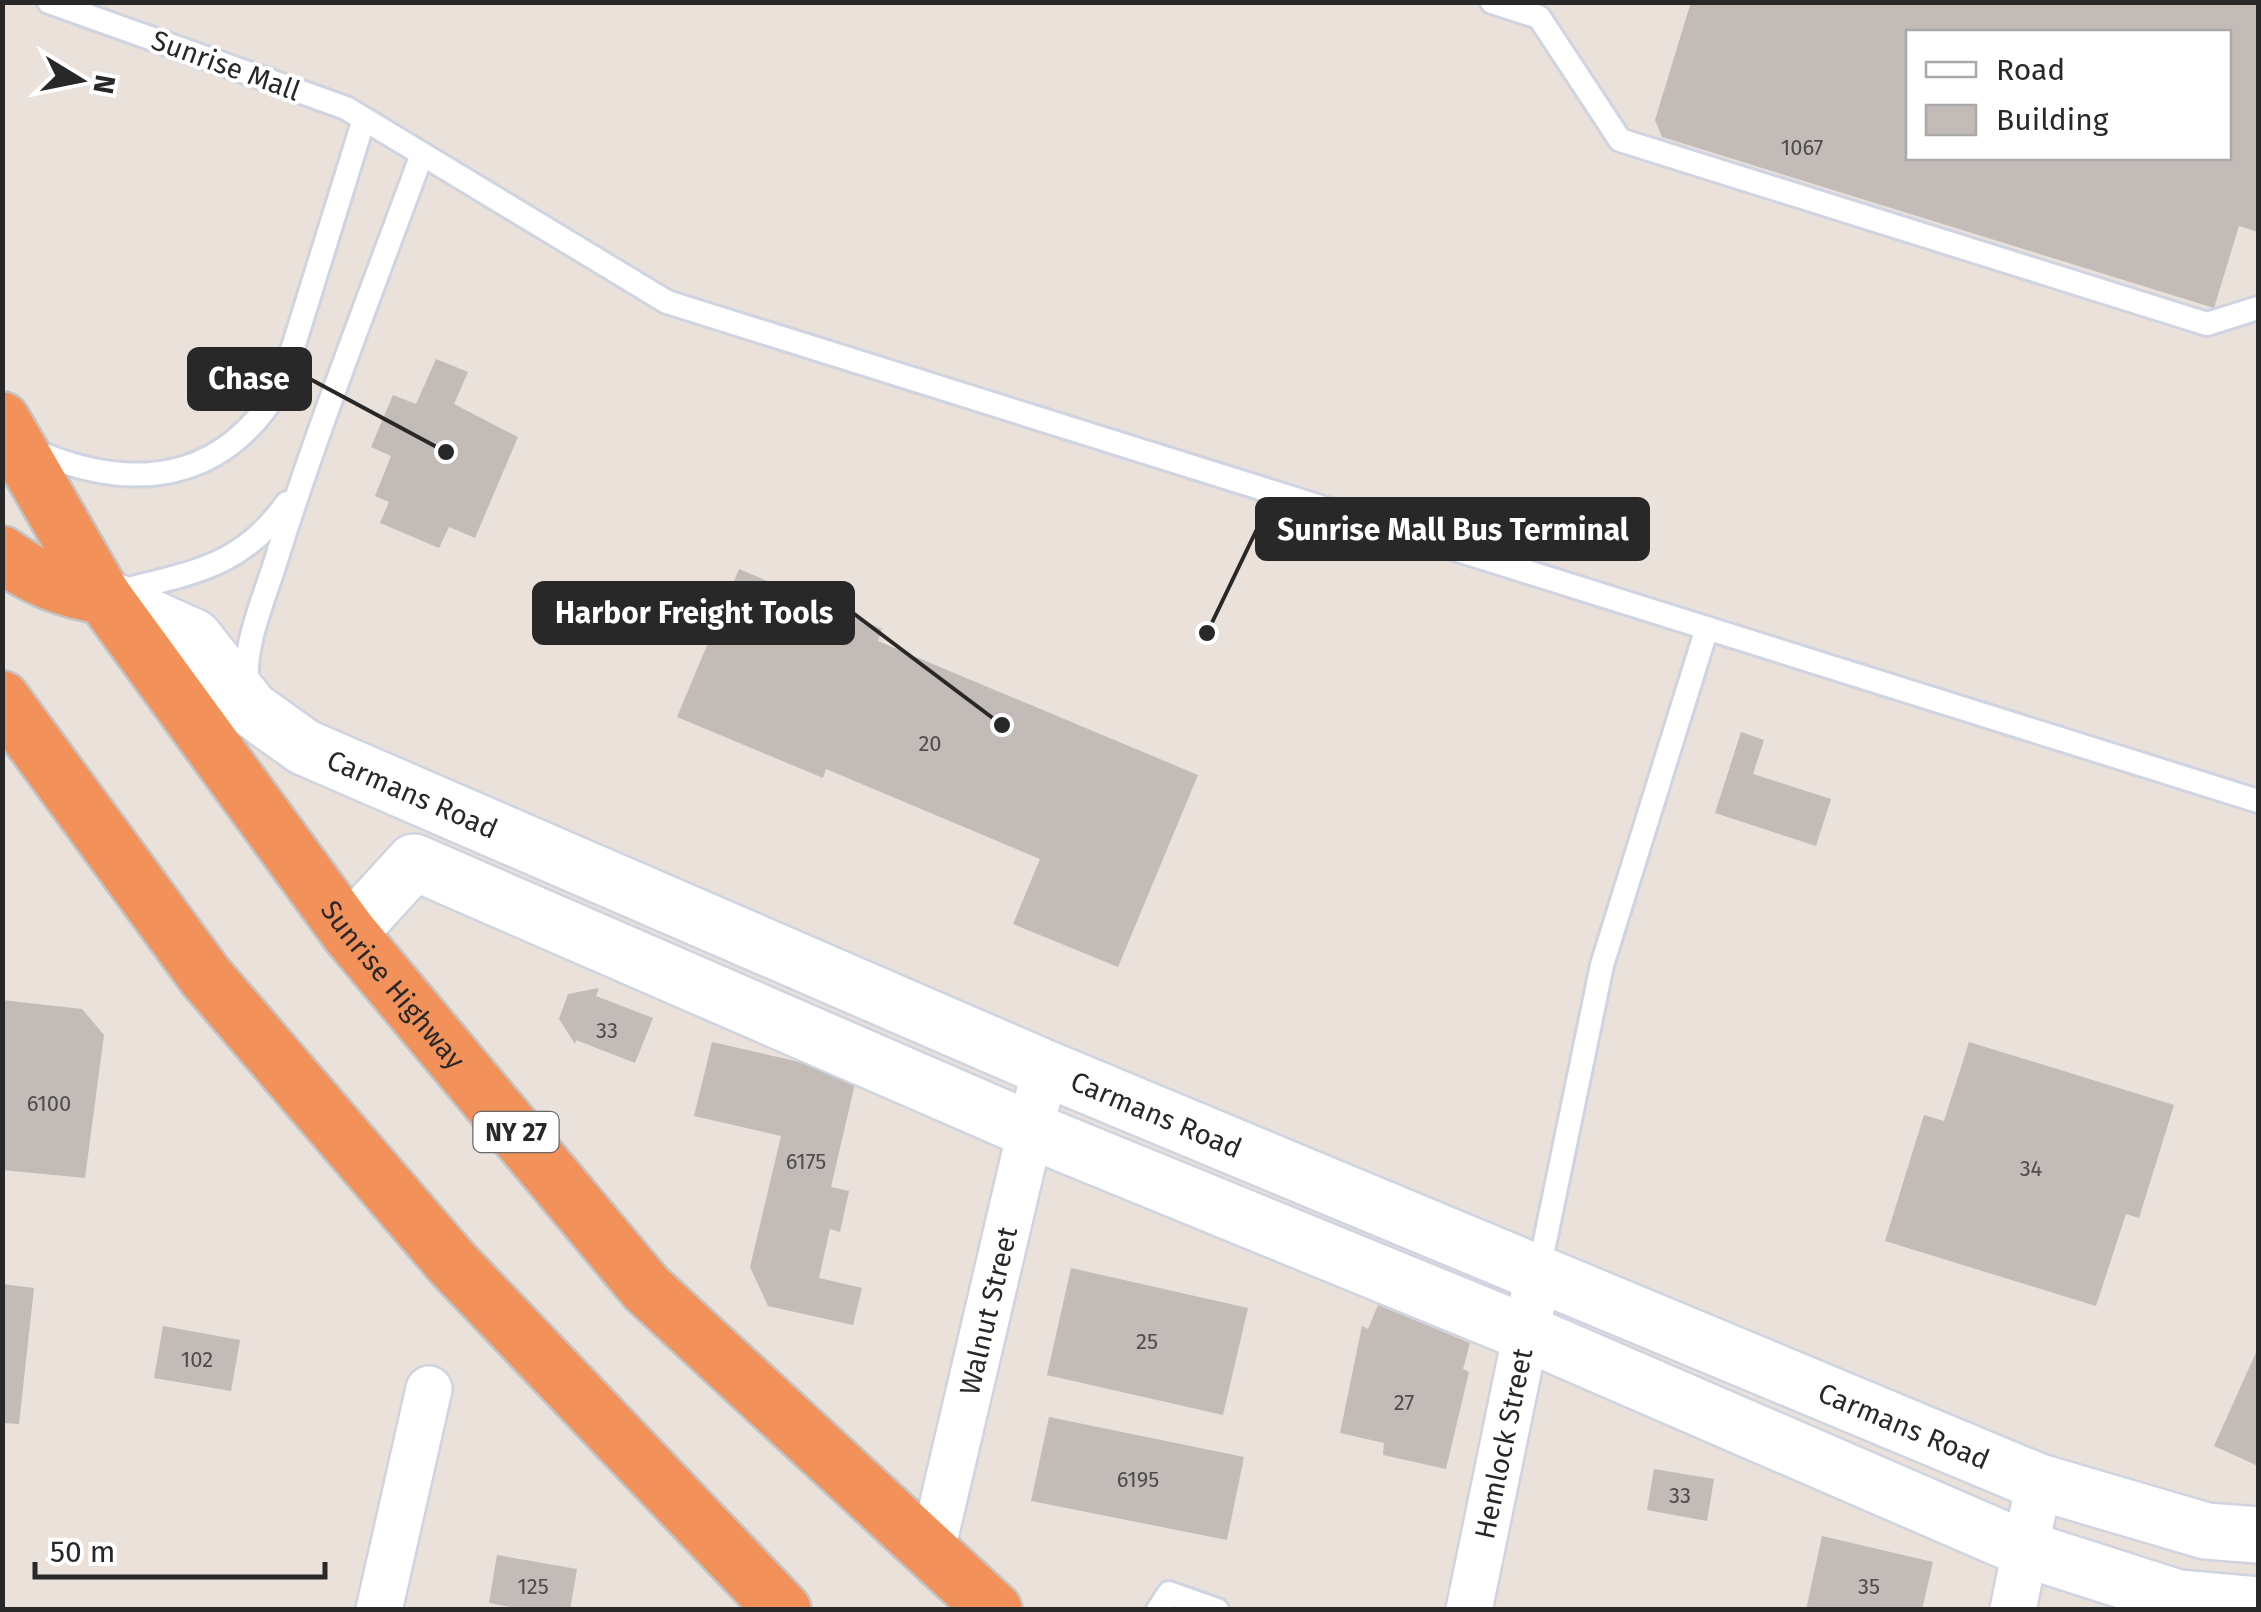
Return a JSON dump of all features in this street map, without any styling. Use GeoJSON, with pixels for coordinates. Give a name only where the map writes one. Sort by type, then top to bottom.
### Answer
{"type":"FeatureCollection","features":[{"type":"Feature","properties":{"kind":"highway","name":"Sunrise Highway"},"geometry":{"type":"LineString","coordinates":[[10,432],[103,596],[349,933],[646,1288],[994,1610]]}},
{"type":"Feature","properties":{"kind":"highway"},"geometry":{"type":"LineString","coordinates":[[2,554],[28,574],[55,586],[103,596]]}},
{"type":"Feature","properties":{"kind":"highway"},"geometry":{"type":"LineString","coordinates":[[2,698],[206,977],[453,1264],[783,1610]]}},
{"type":"Feature","properties":{"kind":"street","name":"Carmans Road"},"geometry":{"type":"LineString","coordinates":[[103,596],[194,637],[250,708],[304,747],[1045,1068],[2039,1482],[2206,1531],[2258,1535]]}},
{"type":"Feature","properties":{"kind":"street"},"geometry":{"type":"LineString","coordinates":[[349,933],[414,862],[1030,1130],[1526,1333],[2025,1549],[2178,1598],[2258,1605]]}},
{"type":"Feature","properties":{"kind":"street","name":"Walnut Street"},"geometry":{"type":"LineString","coordinates":[[931,1554],[1045,1068]]}},
{"type":"Feature","properties":{"kind":"street","name":"Hemlock Street"},"geometry":{"type":"LineString","coordinates":[[1469,1610],[1538,1275]]}},
{"type":"Feature","properties":{"kind":"street"},"geometry":{"type":"LineString","coordinates":[[380,1610],[429,1389]]}},
{"type":"Feature","properties":{"kind":"street"},"geometry":{"type":"LineString","coordinates":[[2013,1610],[2039,1482]]}},
{"type":"Feature","properties":{"kind":"lane","name":"Sunrise Mall"},"geometry":{"type":"LineString","coordinates":[[49,2],[355,114],[668,302],[2258,801]]}},
{"type":"Feature","properties":{"kind":"lane"},"geometry":{"type":"LineString","coordinates":[[1492,2],[1539,17],[1620,140],[2207,324],[2258,308]]}},
{"type":"Feature","properties":{"kind":"lane"},"geometry":{"type":"LineString","coordinates":[[10,432],[59,459],[149,475],[191,468],[244,437],[264,415],[282,383],[355,114]]}},
{"type":"Feature","properties":{"kind":"lane"},"geometry":{"type":"LineString","coordinates":[[250,708],[245,671],[301,484],[422,154]]}},
{"type":"Feature","properties":{"kind":"lane"},"geometry":{"type":"LineString","coordinates":[[103,596],[224,563],[272,524],[301,484]]}},
{"type":"Feature","properties":{"kind":"lane"},"geometry":{"type":"LineString","coordinates":[[1538,1275],[1602,965],[1707,628]]}},
{"type":"Feature","properties":{"kind":"lane"},"geometry":{"type":"LineString","coordinates":[[1158,1610],[1169,1593],[1217,1610]]}},
{"type":"Feature","properties":{"kind":"building"},"geometry":{"type":"Polygon","coordinates":[[[1691,2],[2258,2],[2258,232],[2239,226],[2214,308],[1662,137],[1655,120],[1691,2]]]}},
{"type":"Feature","properties":{"kind":"building"},"geometry":{"type":"Polygon","coordinates":[[[436,359],[468,372],[454,404],[518,437],[475,538],[449,527],[439,548],[380,523],[389,502],[375,496],[391,456],[371,447],[393,395],[416,404],[436,359]]]}},
{"type":"Feature","properties":{"kind":"building"},"geometry":{"type":"Polygon","coordinates":[[[739,569],[882,629],[878,641],[1198,775],[1118,967],[1013,924],[1040,859],[826,769],[823,778],[677,717],[739,569]]]}},
{"type":"Feature","properties":{"kind":"building"},"geometry":{"type":"Polygon","coordinates":[[[1741,732],[1764,740],[1753,774],[1831,799],[1816,846],[1715,813],[1741,732]]]}},
{"type":"Feature","properties":{"kind":"building"},"geometry":{"type":"Polygon","coordinates":[[[599,988],[596,996],[653,1018],[635,1063],[576,1040],[575,1044],[559,1019],[568,994],[599,988]]]}},
{"type":"Feature","properties":{"kind":"building"},"geometry":{"type":"Polygon","coordinates":[[[2,1000],[82,1009],[104,1035],[85,1178],[2,1170],[2,1000]]]}},
{"type":"Feature","properties":{"kind":"building"},"geometry":{"type":"Polygon","coordinates":[[[712,1042],[857,1075],[831,1187],[849,1191],[840,1232],[830,1229],[819,1278],[862,1288],[853,1325],[768,1306],[750,1267],[781,1136],[694,1116],[712,1042]]]}},
{"type":"Feature","properties":{"kind":"building"},"geometry":{"type":"Polygon","coordinates":[[[1969,1042],[2174,1105],[2139,1218],[2126,1214],[2096,1306],[1885,1241],[1924,1115],[1944,1121],[1969,1042]]]}},
{"type":"Feature","properties":{"kind":"building"},"geometry":{"type":"Polygon","coordinates":[[[1071,1268],[1248,1308],[1223,1415],[1047,1375],[1071,1268]]]}},
{"type":"Feature","properties":{"kind":"building"},"geometry":{"type":"Polygon","coordinates":[[[2,1284],[34,1288],[19,1424],[2,1423],[2,1284]]]}},
{"type":"Feature","properties":{"kind":"building"},"geometry":{"type":"Polygon","coordinates":[[[1378,1305],[1470,1343],[1463,1369],[1469,1372],[1446,1469],[1383,1455],[1384,1443],[1340,1433],[1362,1326],[1368,1329],[1378,1305]]]}},
{"type":"Feature","properties":{"kind":"building"},"geometry":{"type":"Polygon","coordinates":[[[163,1326],[240,1340],[231,1391],[154,1378],[163,1326]]]}},
{"type":"Feature","properties":{"kind":"building"},"geometry":{"type":"Polygon","coordinates":[[[2258,1348],[2258,1466],[2214,1446],[2258,1348]]]}},
{"type":"Feature","properties":{"kind":"building"},"geometry":{"type":"Polygon","coordinates":[[[1049,1417],[1244,1457],[1227,1540],[1031,1501],[1049,1417]]]}},
{"type":"Feature","properties":{"kind":"building"},"geometry":{"type":"Polygon","coordinates":[[[1654,1469],[1714,1479],[1707,1521],[1647,1510],[1654,1469]]]}},
{"type":"Feature","properties":{"kind":"building"},"geometry":{"type":"Polygon","coordinates":[[[1822,1536],[1933,1562],[1922,1610],[1806,1610],[1822,1536]]]}},
{"type":"Feature","properties":{"kind":"building"},"geometry":{"type":"Polygon","coordinates":[[[497,1555],[577,1569],[570,1610],[526,1610],[489,1603],[497,1555]]]}},
{"type":"Feature","properties":{"kind":"place","name":"Chase"},"geometry":{"type":"Point","coordinates":[446,452]}},
{"type":"Feature","properties":{"kind":"place","name":"Sunrise Mall Bus Terminal"},"geometry":{"type":"Point","coordinates":[1207,633]}},
{"type":"Feature","properties":{"kind":"place","name":"Harbor Freight Tools"},"geometry":{"type":"Point","coordinates":[1002,725]}}]}
